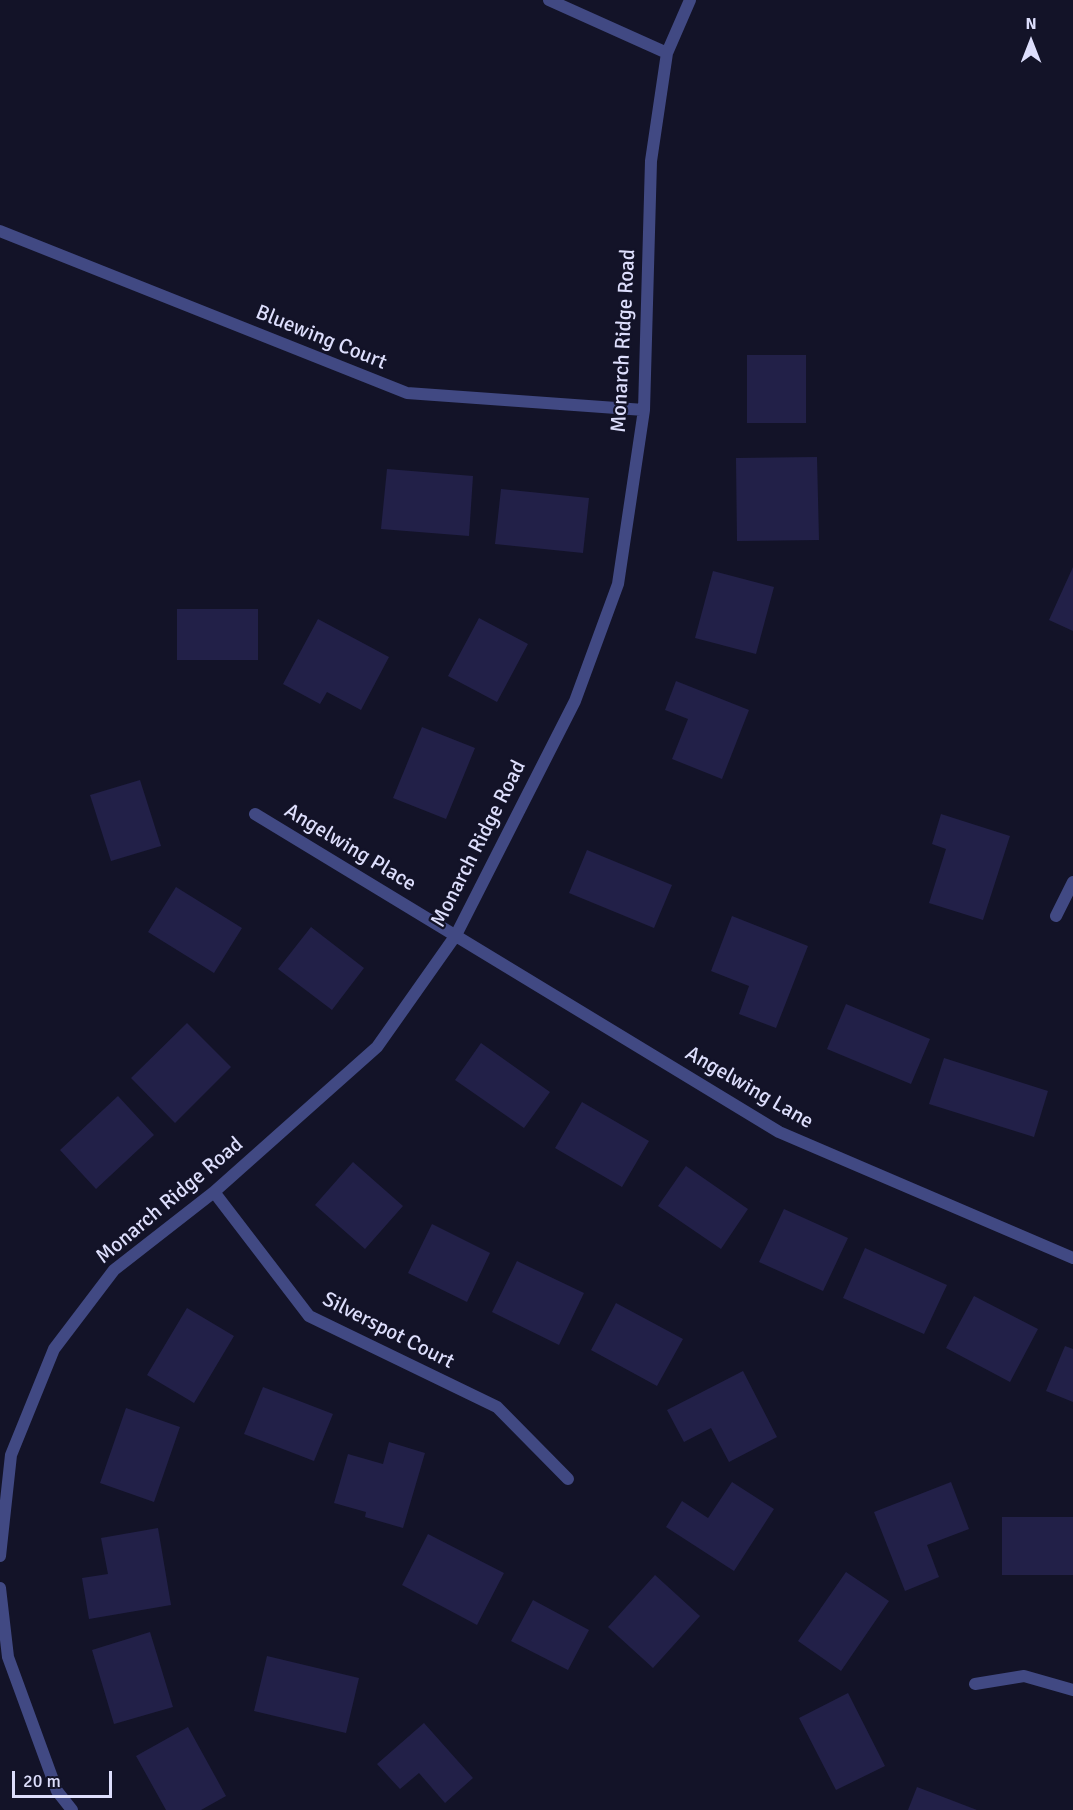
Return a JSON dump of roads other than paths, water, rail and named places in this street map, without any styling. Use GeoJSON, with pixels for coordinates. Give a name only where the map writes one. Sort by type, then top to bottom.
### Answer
{"type":"FeatureCollection","features":[{"type":"Feature","properties":{"kind":"street"},"geometry":{"type":"LineString","coordinates":[[549,0],[667,53]]}},
{"type":"Feature","properties":{"kind":"street","name":"Monarch Ridge Road"},"geometry":{"type":"LineString","coordinates":[[0,1556],[11,1455],[54,1349],[114,1270],[214,1192],[377,1047],[456,935],[575,701],[618,584],[644,410],[651,161],[667,53],[690,0]]}},
{"type":"Feature","properties":{"kind":"street","name":"Bluewing Court"},"geometry":{"type":"LineString","coordinates":[[0,231],[407,393],[644,410]]}},
{"type":"Feature","properties":{"kind":"street","name":"Angelwing Place"},"geometry":{"type":"LineString","coordinates":[[255,814],[456,935]]}},
{"type":"Feature","properties":{"kind":"street"},"geometry":{"type":"LineString","coordinates":[[1056,916],[1073,882]]}},
{"type":"Feature","properties":{"kind":"street","name":"Angelwing Lane"},"geometry":{"type":"LineString","coordinates":[[456,935],[779,1132],[1073,1258]]}},
{"type":"Feature","properties":{"kind":"street","name":"Silverspot Court"},"geometry":{"type":"LineString","coordinates":[[214,1192],[309,1316],[497,1407],[568,1479]]}},
{"type":"Feature","properties":{"kind":"street"},"geometry":{"type":"LineString","coordinates":[[0,1588],[8,1657],[57,1791],[72,1810]]}},
{"type":"Feature","properties":{"kind":"street"},"geometry":{"type":"LineString","coordinates":[[975,1684],[1024,1676],[1073,1690]]}}]}
